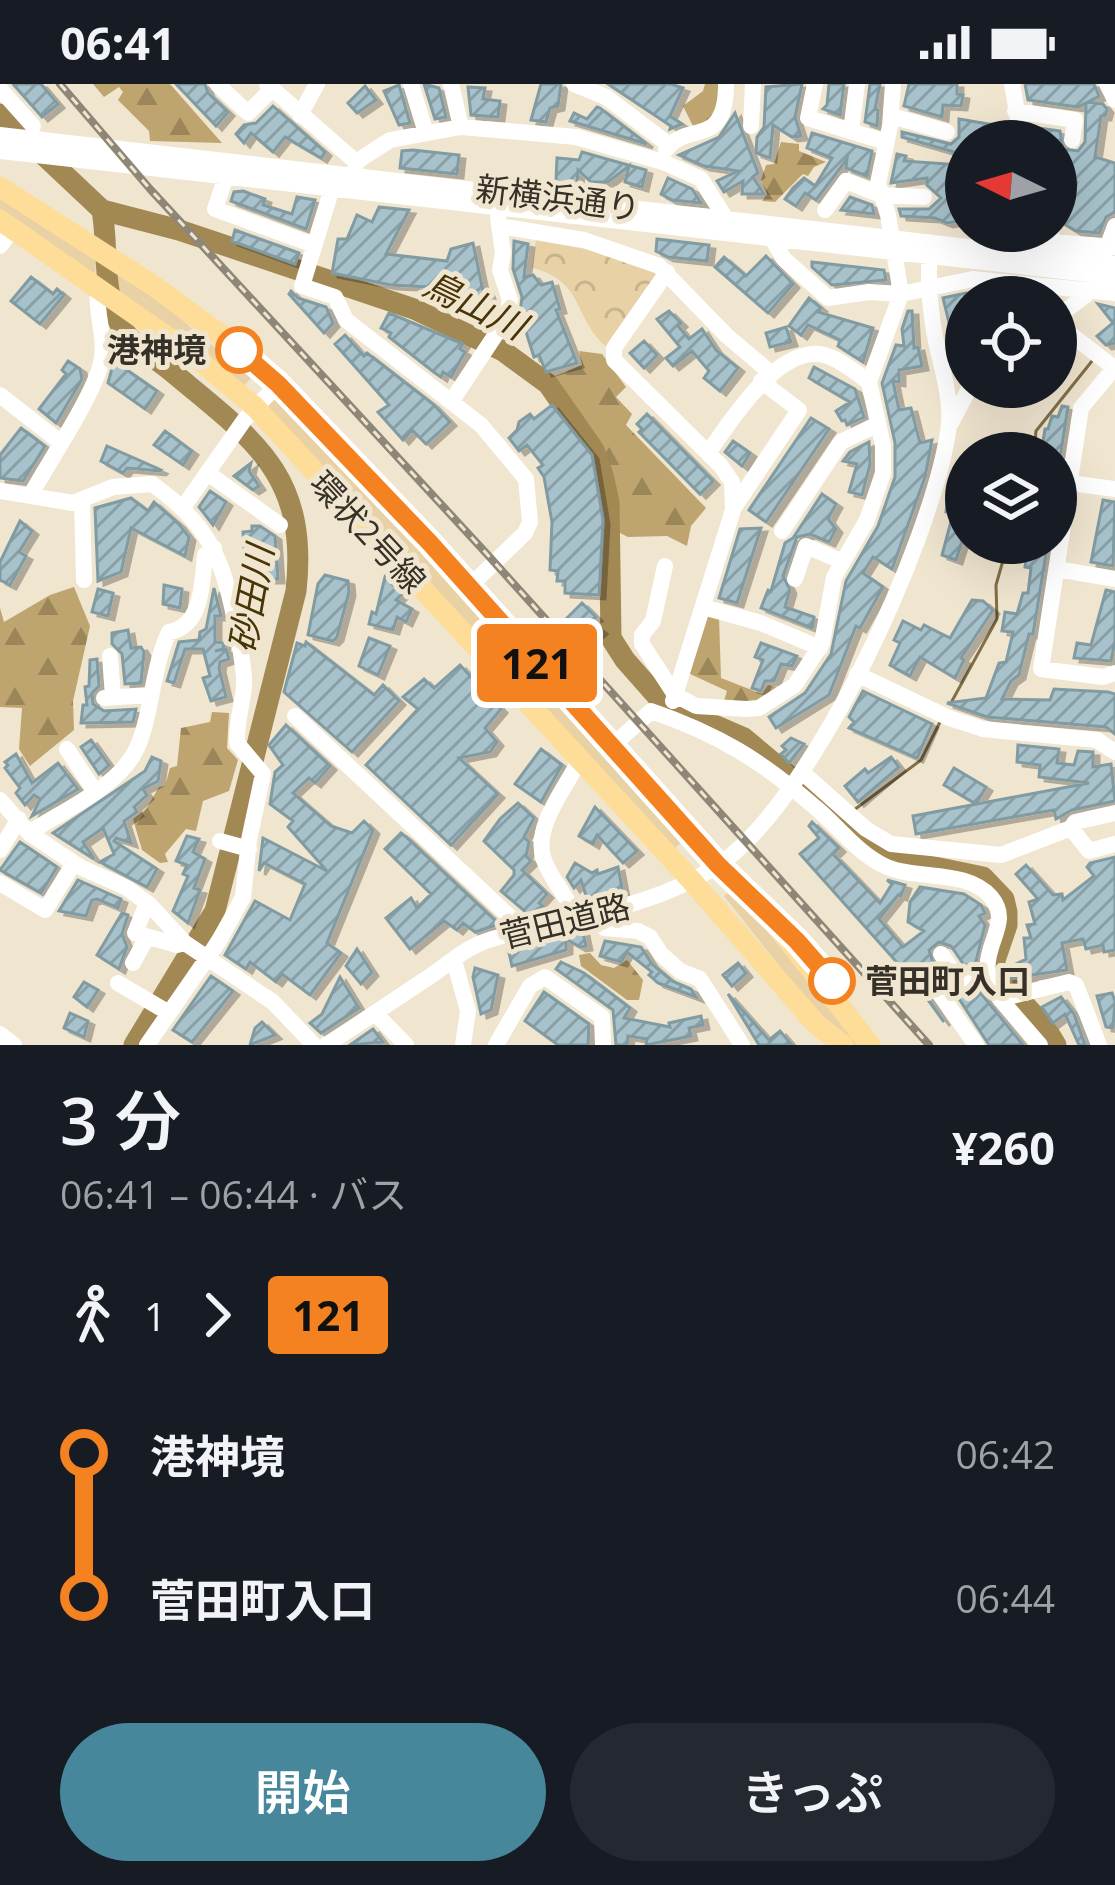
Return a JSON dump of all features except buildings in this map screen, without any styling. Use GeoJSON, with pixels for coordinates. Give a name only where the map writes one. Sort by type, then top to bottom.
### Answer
{"type":"FeatureCollection","features":[{"type":"Feature","properties":{"kind":"main road","name":"環状2号線"},"geometry":{"type":"LineString","coordinates":[[0,187],[225,338],[278,384],[470,586],[611,748],[777,926],[870,1045]]}},
{"type":"Feature","properties":{"kind":"main road","name":"環状2号線"},"geometry":{"type":"LineString","coordinates":[[4,232],[193,355],[691,880],[816,1024],[843,1045]]}},
{"type":"Feature","properties":{"kind":"main road"},"geometry":{"type":"LineString","coordinates":[[777,926],[797,941],[887,1045]]}},
{"type":"Feature","properties":{"kind":"main road"},"geometry":{"type":"LineString","coordinates":[[816,1024],[828,1045]]}},
{"type":"Feature","properties":{"kind":"street"},"geometry":{"type":"LineString","coordinates":[[217,84],[248,113],[270,86],[355,169]]}},
{"type":"Feature","properties":{"kind":"street"},"geometry":{"type":"LineString","coordinates":[[300,115],[317,84]]}},
{"type":"Feature","properties":{"kind":"street"},"geometry":{"type":"LineString","coordinates":[[411,84],[426,133]]}},
{"type":"Feature","properties":{"kind":"street"},"geometry":{"type":"LineString","coordinates":[[451,84],[461,127]]}},
{"type":"Feature","properties":{"kind":"street"},"geometry":{"type":"LineString","coordinates":[[574,84],[606,97],[701,179],[725,217]]}},
{"type":"Feature","properties":{"kind":"street"},"geometry":{"type":"LineString","coordinates":[[470,586],[525,533],[530,522],[530,492],[522,470],[481,425],[346,320],[335,297],[302,286],[332,188],[390,140],[461,127],[577,137],[666,153],[721,118],[726,84]]}},
{"type":"Feature","properties":{"kind":"street"},"geometry":{"type":"LineString","coordinates":[[721,118],[751,122],[753,84]]}},
{"type":"Feature","properties":{"kind":"street"},"geometry":{"type":"LineString","coordinates":[[815,84],[808,118],[886,142]]}},
{"type":"Feature","properties":{"kind":"street"},"geometry":{"type":"LineString","coordinates":[[851,131],[857,84]]}},
{"type":"Feature","properties":{"kind":"street"},"geometry":{"type":"LineString","coordinates":[[665,566],[652,621],[641,635],[642,644],[675,694],[696,706],[759,708],[795,685],[820,648],[829,624],[834,577],[867,520],[880,485],[883,446],[868,382],[900,286],[878,173],[892,116],[893,84]]}},
{"type":"Feature","properties":{"kind":"street"},"geometry":{"type":"LineString","coordinates":[[1012,84],[1017,120]]}},
{"type":"Feature","properties":{"kind":"street"},"geometry":{"type":"LineString","coordinates":[[1107,84],[1115,100]]}},
{"type":"Feature","properties":{"kind":"street"},"geometry":{"type":"LineString","coordinates":[[0,89],[34,126]]}},
{"type":"Feature","properties":{"kind":"street"},"geometry":{"type":"LineString","coordinates":[[1015,111],[1075,120]]}},
{"type":"Feature","properties":{"kind":"street"},"geometry":{"type":"LineString","coordinates":[[892,116],[945,130]]}},
{"type":"Feature","properties":{"kind":"street","name":"新横浜通り"},"geometry":{"type":"LineString","coordinates":[[3,149],[47,140],[355,169],[725,217],[930,250]]}},
{"type":"Feature","properties":{"kind":"street","name":"新横浜通り"},"geometry":{"type":"LineString","coordinates":[[3,149],[771,237],[1075,266],[1115,278]]}},
{"type":"Feature","properties":{"kind":"street"},"geometry":{"type":"LineString","coordinates":[[226,176],[215,209],[314,245]]}},
{"type":"Feature","properties":{"kind":"street"},"geometry":{"type":"LineString","coordinates":[[825,210],[846,182],[881,195],[925,197]]}},
{"type":"Feature","properties":{"kind":"street"},"geometry":{"type":"LineString","coordinates":[[451,402],[506,319],[510,300],[500,270],[503,254],[496,206]]}},
{"type":"Feature","properties":{"kind":"street"},"geometry":{"type":"LineString","coordinates":[[499,226],[620,250],[667,272],[799,410],[733,510],[667,718]]}},
{"type":"Feature","properties":{"kind":"street"},"geometry":{"type":"LineString","coordinates":[[771,237],[784,259],[828,298],[838,300],[900,286],[973,279],[1115,293]]}},
{"type":"Feature","properties":{"kind":"street"},"geometry":{"type":"LineString","coordinates":[[1077,239],[1114,243],[1091,291],[1077,303]]}},
{"type":"Feature","properties":{"kind":"street","name":"新横浜通り"},"geometry":{"type":"LineString","coordinates":[[1075,266],[1114,243]]}},
{"type":"Feature","properties":{"kind":"street"},"geometry":{"type":"LineString","coordinates":[[930,250],[933,326],[950,427]]}},
{"type":"Feature","properties":{"kind":"street"},"geometry":{"type":"LineString","coordinates":[[667,272],[614,348],[614,359],[732,482],[733,510]]}},
{"type":"Feature","properties":{"kind":"street"},"geometry":{"type":"LineString","coordinates":[[30,496],[101,363],[101,333],[95,314],[98,290]]}},
{"type":"Feature","properties":{"kind":"street"},"geometry":{"type":"LineString","coordinates":[[1077,338],[1114,367],[1082,408],[1077,439]]}},
{"type":"Feature","properties":{"kind":"street"},"geometry":{"type":"LineString","coordinates":[[708,453],[766,377],[814,354],[845,366],[868,382]]}},
{"type":"Feature","properties":{"kind":"street"},"geometry":{"type":"LineString","coordinates":[[184,506],[249,414],[278,384]]}},
{"type":"Feature","properties":{"kind":"street"},"geometry":{"type":"LineString","coordinates":[[0,394],[60,442]]}},
{"type":"Feature","properties":{"kind":"street","name":"菅田道路"},"geometry":{"type":"LineString","coordinates":[[326,1045],[483,942],[627,908],[691,880],[718,865],[773,812],[830,728],[908,567],[960,408]]}},
{"type":"Feature","properties":{"kind":"street"},"geometry":{"type":"LineString","coordinates":[[782,530],[841,442],[878,424]]}},
{"type":"Feature","properties":{"kind":"street"},"geometry":{"type":"LineString","coordinates":[[209,474],[280,525]]}},
{"type":"Feature","properties":{"kind":"street"},"geometry":{"type":"LineString","coordinates":[[1077,483],[1115,489]]}},
{"type":"Feature","properties":{"kind":"street"},"geometry":{"type":"LineString","coordinates":[[0,491],[82,501],[113,487],[152,484],[184,506],[214,548],[230,595],[244,685],[237,743],[261,768],[245,848],[243,897],[196,951],[169,1012],[147,1045]]}},
{"type":"Feature","properties":{"kind":"street"},"geometry":{"type":"LineString","coordinates":[[82,501],[84,580]]}},
{"type":"Feature","properties":{"kind":"street"},"geometry":{"type":"LineString","coordinates":[[795,580],[806,546],[841,562]]}},
{"type":"Feature","properties":{"kind":"street"},"geometry":{"type":"LineString","coordinates":[[0,850],[24,826],[94,790],[126,766],[137,748],[156,659],[169,632],[181,630],[192,620],[205,555],[214,548]]}},
{"type":"Feature","properties":{"kind":"street"},"geometry":{"type":"LineString","coordinates":[[1058,564],[1041,669],[1103,677],[1115,673]]}},
{"type":"Feature","properties":{"kind":"street"},"geometry":{"type":"LineString","coordinates":[[1057,569],[1115,580]]}},
{"type":"Feature","properties":{"kind":"street"},"geometry":{"type":"LineString","coordinates":[[703,607],[761,623],[820,648]]}},
{"type":"Feature","properties":{"kind":"street"},"geometry":{"type":"LineString","coordinates":[[110,656],[109,697],[148,695]]}},
{"type":"Feature","properties":{"kind":"street"},"geometry":{"type":"LineString","coordinates":[[857,674],[983,729],[1097,740],[1115,752]]}},
{"type":"Feature","properties":{"kind":"street"},"geometry":{"type":"LineString","coordinates":[[611,748],[651,711],[707,731],[798,778],[891,844],[1001,854],[1075,822],[1115,813]]}},
{"type":"Feature","properties":{"kind":"street"},"geometry":{"type":"LineString","coordinates":[[295,716],[525,931]]}},
{"type":"Feature","properties":{"kind":"street"},"geometry":{"type":"LineString","coordinates":[[67,749],[94,790]]}},
{"type":"Feature","properties":{"kind":"street"},"geometry":{"type":"LineString","coordinates":[[578,920],[543,859],[541,846],[543,831],[579,761]]}},
{"type":"Feature","properties":{"kind":"street"},"geometry":{"type":"LineString","coordinates":[[798,778],[882,865],[971,882],[990,895],[999,926],[986,975]]}},
{"type":"Feature","properties":{"kind":"street"},"geometry":{"type":"LineString","coordinates":[[0,800],[24,826],[74,863],[147,903],[196,951],[273,1002],[314,1045]]}},
{"type":"Feature","properties":{"kind":"street"},"geometry":{"type":"LineString","coordinates":[[1071,827],[1089,851],[1115,844]]}},
{"type":"Feature","properties":{"kind":"street"},"geometry":{"type":"LineString","coordinates":[[220,841],[245,848]]}},
{"type":"Feature","properties":{"kind":"street"},"geometry":{"type":"LineString","coordinates":[[0,883],[45,910],[74,863]]}},
{"type":"Feature","properties":{"kind":"street"},"geometry":{"type":"LineString","coordinates":[[147,903],[135,933],[196,951]]}},
{"type":"Feature","properties":{"kind":"street"},"geometry":{"type":"LineString","coordinates":[[599,916],[604,928],[650,937],[680,970],[708,985],[742,1045]]}},
{"type":"Feature","properties":{"kind":"street"},"geometry":{"type":"LineString","coordinates":[[133,963],[147,937]]}},
{"type":"Feature","properties":{"kind":"street"},"geometry":{"type":"LineString","coordinates":[[941,954],[958,977],[986,975]]}},
{"type":"Feature","properties":{"kind":"street"},"geometry":{"type":"LineString","coordinates":[[454,960],[468,1011],[463,1045]]}},
{"type":"Feature","properties":{"kind":"street"},"geometry":{"type":"LineString","coordinates":[[986,975],[1010,997],[1040,1045]]}},
{"type":"Feature","properties":{"kind":"street"},"geometry":{"type":"LineString","coordinates":[[496,1045],[530,986],[544,977],[602,1017],[603,1045]]}},
{"type":"Feature","properties":{"kind":"street"},"geometry":{"type":"LineString","coordinates":[[928,977],[976,1045]]}},
{"type":"Feature","properties":{"kind":"street"},"geometry":{"type":"LineString","coordinates":[[118,982],[169,1012]]}},
{"type":"Feature","properties":{"kind":"street"},"geometry":{"type":"LineString","coordinates":[[1010,997],[1069,982],[1076,985],[1097,1038],[1115,1033]]}},
{"type":"Feature","properties":{"kind":"street"},"geometry":{"type":"LineString","coordinates":[[375,1013],[406,1045]]}},
{"type":"Feature","properties":{"kind":"street"},"geometry":{"type":"LineString","coordinates":[[0,1034],[14,1045]]}},
{"type":"Feature","properties":{"kind":"green space"},"geometry":{"type":"Polygon","coordinates":[[[93,84],[170,84],[222,143],[150,141],[149,131],[118,100],[123,92],[119,87],[104,97],[93,84]]]}},
{"type":"Feature","properties":{"kind":"green space"},"geometry":{"type":"Polygon","coordinates":[[[705,84],[721,84],[722,94],[709,121],[694,128],[683,106],[705,84]]]}},
{"type":"Feature","properties":{"kind":"green space"},"geometry":{"type":"Polygon","coordinates":[[[781,142],[799,144],[799,151],[826,162],[808,176],[803,174],[775,202],[762,201],[767,194],[761,180],[766,165],[774,164],[781,142]]]}},
{"type":"Feature","properties":{"kind":"green space"},"geometry":{"type":"Polygon","coordinates":[[[0,196],[96,259],[95,277],[0,211],[0,196]]]}},
{"type":"Feature","properties":{"kind":"green space"},"geometry":{"type":"Polygon","coordinates":[[[536,240],[606,253],[655,273],[608,348],[562,282],[532,268],[536,240]]]}},
{"type":"Feature","properties":{"kind":"green space"},"geometry":{"type":"Polygon","coordinates":[[[118,275],[156,298],[251,378],[244,386],[117,292],[118,275]]]}},
{"type":"Feature","properties":{"kind":"green space"},"geometry":{"type":"Polygon","coordinates":[[[579,351],[602,354],[626,387],[616,397],[632,414],[626,425],[706,508],[691,526],[687,546],[667,536],[628,537],[612,529],[604,464],[550,378],[582,365],[579,351]]]}},
{"type":"Feature","properties":{"kind":"green space"},"geometry":{"type":"Polygon","coordinates":[[[275,396],[562,702],[682,842],[674,849],[266,407],[275,396]]]}},
{"type":"Feature","properties":{"kind":"green space"},"geometry":{"type":"Polygon","coordinates":[[[74,587],[90,626],[73,701],[74,730],[30,766],[19,749],[22,708],[0,707],[0,608],[4,622],[74,587]]]}},
{"type":"Feature","properties":{"kind":"green space"},"geometry":{"type":"Polygon","coordinates":[[[707,614],[719,618],[721,678],[762,694],[768,685],[783,689],[765,700],[723,704],[727,691],[688,673],[707,614]]]}},
{"type":"Feature","properties":{"kind":"green space"},"geometry":{"type":"Polygon","coordinates":[[[212,712],[229,713],[227,748],[238,760],[229,791],[203,801],[196,831],[186,829],[165,854],[168,862],[160,863],[142,850],[133,819],[146,809],[159,787],[165,786],[170,768],[177,766],[181,728],[210,722],[212,712]]]}},
{"type":"Feature","properties":{"kind":"green space"},"geometry":{"type":"Polygon","coordinates":[[[732,889],[861,1045],[852,1045],[807,1001],[724,896],[732,889]]]}},
{"type":"Feature","properties":{"kind":"green space"},"geometry":{"type":"Polygon","coordinates":[[[590,953],[601,965],[614,968],[627,960],[643,980],[639,1000],[627,1000],[581,966],[579,955],[590,953]]]}},
{"type":"Feature","properties":{"kind":"waterway","name":"鳥山川"},"geometry":{"type":"LineString","coordinates":[[0,114],[102,210],[179,230],[414,309],[503,351],[548,384],[594,450],[603,475],[609,502],[611,638],[625,660],[663,703],[744,738],[886,857],[983,877],[1004,899],[1007,912],[994,963],[1056,1045]]}},
{"type":"Feature","properties":{"kind":"waterway","name":"砂田川"},"geometry":{"type":"LineString","coordinates":[[102,210],[108,286],[122,328],[227,417],[269,462],[284,487],[298,550],[296,591],[215,911],[134,1045]]}},
{"type":"Feature","properties":{"kind":"waterway"},"geometry":{"type":"LineString","coordinates":[[1036,432],[1092,361]]}},
{"type":"Feature","properties":{"kind":"waterway"},"geometry":{"type":"LineString","coordinates":[[952,701],[997,619],[996,585],[1002,564]]}},
{"type":"Feature","properties":{"kind":"waterway"},"geometry":{"type":"LineString","coordinates":[[854,810],[921,760],[941,720]]}},
{"type":"Feature","properties":{"kind":"railway"},"geometry":{"type":"LineString","coordinates":[[60,84],[150,189],[929,1045]]}},
{"type":"Feature","properties":{"kind":"bus line","name":"121"},"geometry":{"type":"LineString","coordinates":[[239,350],[278,384],[430,543],[718,865],[832,981]]}},
{"type":"Feature","properties":{"kind":"place","name":"港神境"},"geometry":{"type":"Point","coordinates":[239,350]}},
{"type":"Feature","properties":{"kind":"place","name":"菅田町入口"},"geometry":{"type":"Point","coordinates":[832,981]}}]}
